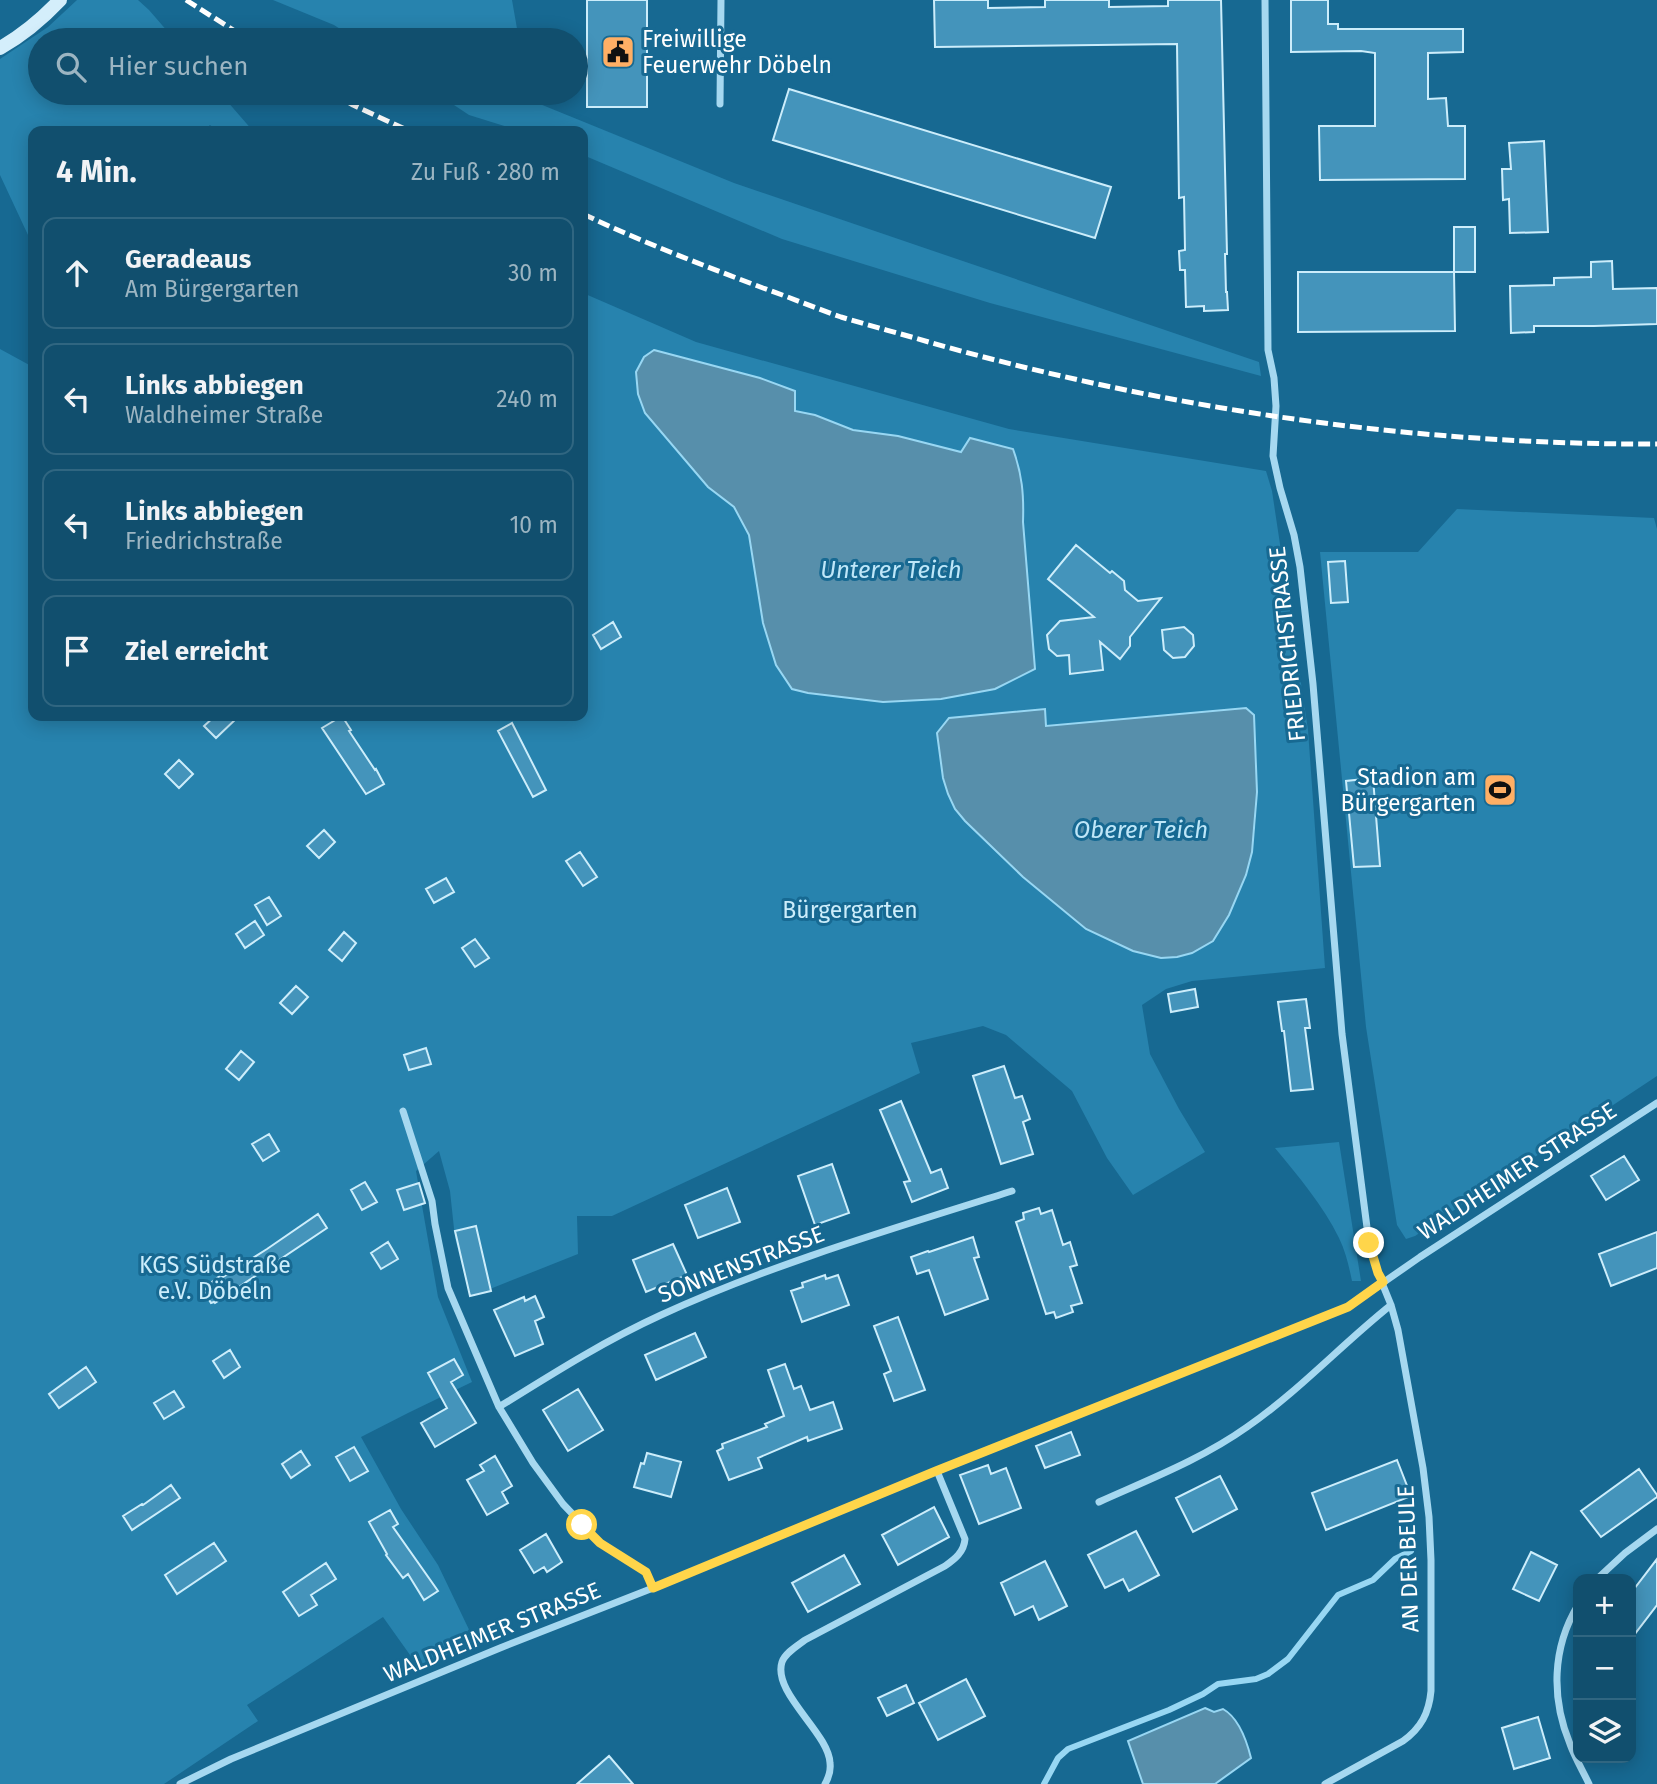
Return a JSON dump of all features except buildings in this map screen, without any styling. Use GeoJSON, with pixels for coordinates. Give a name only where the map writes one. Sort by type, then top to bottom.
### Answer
{"type":"FeatureCollection","features":[{"type":"Feature","properties":{"kind":"main road"},"geometry":{"type":"LineString","coordinates":[[30,28],[60,0]]}},
{"type":"Feature","properties":{"kind":"main road"},"geometry":{"type":"LineString","coordinates":[[0,48],[28,30]]}},
{"type":"Feature","properties":{"kind":"street"},"geometry":{"type":"LineString","coordinates":[[720,104],[721,0]]}},
{"type":"Feature","properties":{"kind":"street","name":"FRIEDRICHSTRASSE"},"geometry":{"type":"LineString","coordinates":[[1265,0],[1268,350],[1276,406],[1273,456],[1300,567],[1313,684],[1342,1034],[1369,1243],[1383,1282]]}},
{"type":"Feature","properties":{"kind":"street","name":"WALDHEIMER STRASSE"},"geometry":{"type":"LineString","coordinates":[[180,1784],[269,1743],[936,1471],[1339,1311],[1657,1104]]}},
{"type":"Feature","properties":{"kind":"street"},"geometry":{"type":"LineString","coordinates":[[403,1111],[432,1201],[448,1288],[499,1407],[533,1463],[563,1504],[600,1543],[646,1572],[653,1588]]}},
{"type":"Feature","properties":{"kind":"street","name":"SONNENSTRASSE"},"geometry":{"type":"LineString","coordinates":[[499,1407],[582,1356],[659,1315],[821,1253],[1012,1191]]}},
{"type":"Feature","properties":{"kind":"street","name":"AN DER BEULE"},"geometry":{"type":"LineString","coordinates":[[1325,1784],[1413,1733],[1430,1706],[1432,1691],[1429,1517],[1398,1330],[1383,1282]]}},
{"type":"Feature","properties":{"kind":"street"},"geometry":{"type":"LineString","coordinates":[[1099,1502],[1208,1452],[1249,1426],[1391,1306]]}},
{"type":"Feature","properties":{"kind":"street"},"geometry":{"type":"LineString","coordinates":[[825,1784],[831,1761],[822,1742],[785,1685],[781,1665],[785,1656],[805,1640],[946,1566],[958,1557],[965,1539],[936,1471]]}},
{"type":"Feature","properties":{"kind":"street"},"geometry":{"type":"LineString","coordinates":[[1602,1574],[1657,1529]]}},
{"type":"Feature","properties":{"kind":"street"},"geometry":{"type":"LineString","coordinates":[[1573,1614],[1568,1622],[1556,1668],[1558,1693],[1562,1722],[1589,1784]]}},
{"type":"Feature","properties":{"kind":"green space"},"geometry":{"type":"Polygon","coordinates":[[[77,0],[138,0],[165,28],[46,28],[77,0]]]}},
{"type":"Feature","properties":{"kind":"green space"},"geometry":{"type":"Polygon","coordinates":[[[273,0],[512,0],[517,28],[339,28],[273,0]]]}},
{"type":"Feature","properties":{"kind":"green space"},"geometry":{"type":"Polygon","coordinates":[[[28,40],[28,105],[230,105],[249,126],[28,126],[28,235],[0,175],[0,59],[28,40]]]}},
{"type":"Feature","properties":{"kind":"green space"},"geometry":{"type":"Polygon","coordinates":[[[454,105],[542,105],[734,183],[1259,362],[1261,376],[990,303],[782,239],[588,157],[588,126],[504,126],[469,115],[454,105]]]}},
{"type":"Feature","properties":{"kind":"green space"},"geometry":{"type":"Polygon","coordinates":[[[588,295],[696,342],[1009,429],[1266,471],[1272,491],[1308,730],[1325,968],[1192,981],[1166,989],[1142,1005],[1150,1054],[1205,1152],[1133,1195],[1107,1158],[1072,1091],[1006,1035],[983,1026],[911,1043],[920,1073],[612,1216],[577,1216],[578,1254],[470,1297],[455,1238],[450,1191],[439,1151],[416,1171],[438,1297],[472,1382],[361,1437],[401,1509],[438,1565],[474,1640],[420,1669],[383,1617],[247,1705],[258,1721],[164,1784],[0,1784],[0,349],[28,364],[28,721],[588,721],[588,295]],[[760,378],[645,413],[708,487],[734,507],[749,535],[763,623],[777,665],[831,696],[856,698],[995,689],[1034,669],[1023,522],[1024,498],[961,452],[898,436],[853,430],[815,415],[795,411],[794,391],[760,378]],[[1245,708],[1046,727],[1045,710],[956,809],[985,841],[1177,957],[1193,953],[1209,941],[1234,904],[1251,853],[1257,797],[1254,715],[1245,708]]]}},
{"type":"Feature","properties":{"kind":"green space","name":"Stadion am Bürgergarten"},"geometry":{"type":"Polygon","coordinates":[[[1457,509],[1654,518],[1657,529],[1657,1076],[1415,1236],[1406,1239],[1397,1225],[1366,1027],[1320,552],[1418,552],[1457,509]]]}},
{"type":"Feature","properties":{"kind":"green space"},"geometry":{"type":"Polygon","coordinates":[[[1339,1142],[1361,1281],[1352,1281],[1344,1249],[1333,1226],[1310,1191],[1275,1148],[1339,1142]]]}},
{"type":"Feature","properties":{"kind":"water","name":"Unterer Teich"},"geometry":{"type":"Polygon","coordinates":[[[654,350],[760,378],[795,391],[795,411],[815,415],[853,430],[898,436],[961,452],[970,438],[1013,449],[1023,493],[1035,669],[995,689],[941,699],[883,702],[792,689],[776,665],[763,623],[749,535],[734,507],[708,487],[645,413],[638,394],[636,372],[644,357],[654,350]]]}},
{"type":"Feature","properties":{"kind":"water","name":"Oberer Teich"},"geometry":{"type":"Polygon","coordinates":[[[1246,708],[1254,715],[1257,792],[1252,852],[1246,875],[1229,915],[1213,941],[1192,953],[1177,957],[1161,958],[1133,951],[1086,929],[1023,877],[965,821],[955,809],[943,778],[937,733],[949,718],[1045,709],[1046,726],[1246,708]]]}},
{"type":"Feature","properties":{"kind":"water"},"geometry":{"type":"Polygon","coordinates":[[[1205,1708],[1214,1712],[1223,1709],[1234,1718],[1245,1738],[1251,1758],[1215,1784],[1143,1784],[1128,1741],[1205,1708]]]}},
{"type":"Feature","properties":{"kind":"waterway"},"geometry":{"type":"LineString","coordinates":[[1044,1784],[1058,1758],[1068,1749],[1169,1710],[1218,1684],[1256,1679],[1268,1674],[1288,1659],[1338,1595],[1373,1580],[1395,1559],[1411,1551]]}},
{"type":"Feature","properties":{"kind":"railway"},"geometry":{"type":"LineString","coordinates":[[186,0],[230,28]]}},
{"type":"Feature","properties":{"kind":"railway"},"geometry":{"type":"LineString","coordinates":[[353,105],[398,126]]}},
{"type":"Feature","properties":{"kind":"railway"},"geometry":{"type":"LineString","coordinates":[[588,216],[672,253],[841,317],[932,343],[1110,387],[1291,419],[1382,430],[1565,443],[1657,444]]}},
{"type":"Feature","properties":{"kind":"place","name":"Freiwillige Feuerwehr Döbeln"},"geometry":{"type":"Point","coordinates":[618,52]}},
{"type":"Feature","properties":{"kind":"place","name":"Stadion am Bürgergarten"},"geometry":{"type":"Point","coordinates":[1500,790]}},
{"type":"Feature","properties":{"kind":"route"},"geometry":{"type":"LineString","coordinates":[[582,1525],[600,1543],[646,1572],[653,1588],[936,1471],[1348,1307],[1383,1282],[1369,1243]]}},
{"type":"Feature","properties":{"kind":"park label","name":"Bürgergarten"},"geometry":{"type":"Point","coordinates":[850,910]}},
{"type":"Feature","properties":{"kind":"park label","name":"KGS Südstraße e.V. Döbeln"},"geometry":{"type":"Point","coordinates":[215,1278]}}]}
